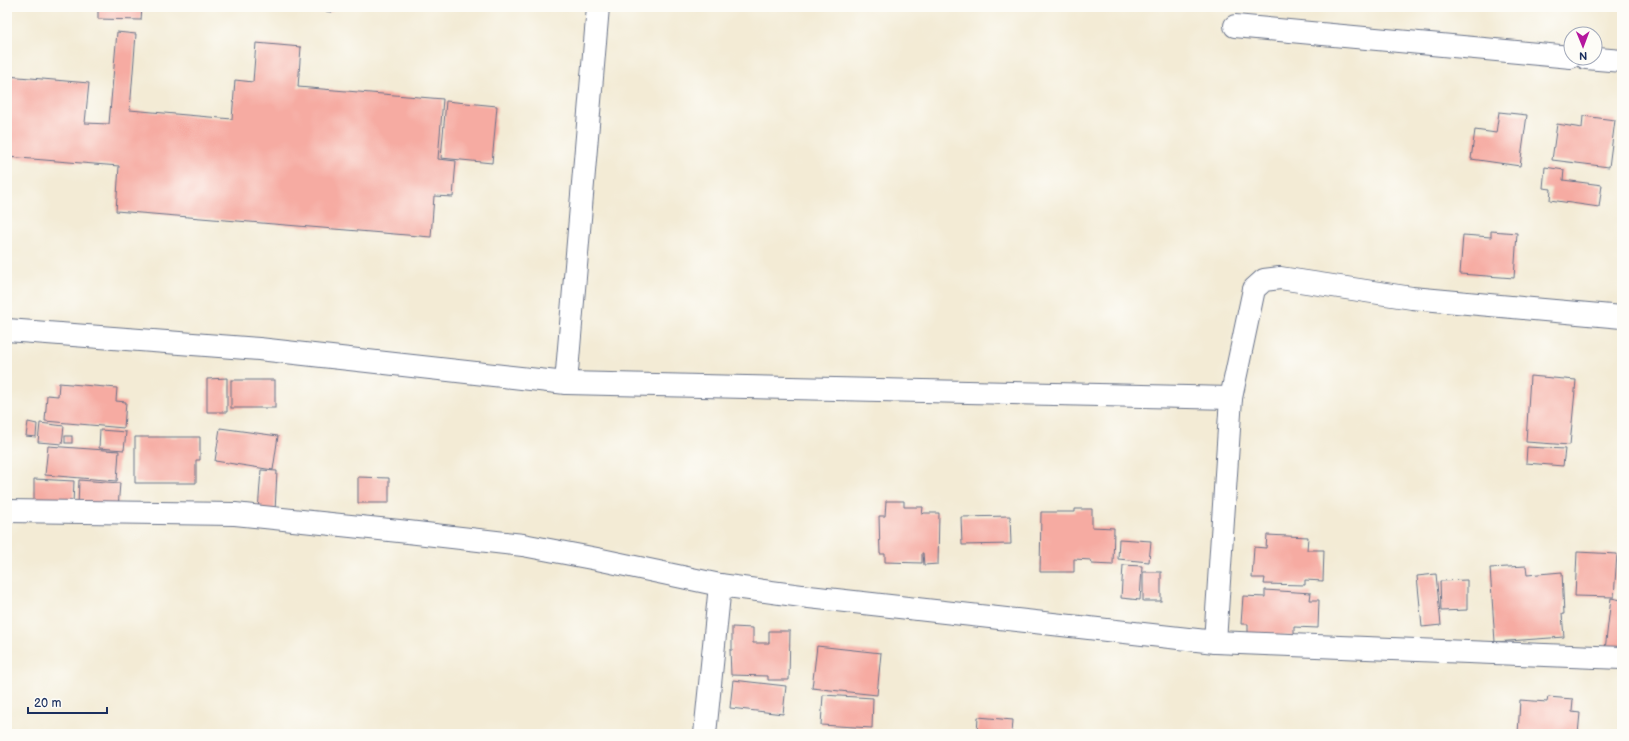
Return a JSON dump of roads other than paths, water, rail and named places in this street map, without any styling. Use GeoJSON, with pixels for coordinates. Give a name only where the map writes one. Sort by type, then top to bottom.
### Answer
{"type":"FeatureCollection","features":[{"type":"Feature","properties":{"kind":"street"},"geometry":{"type":"LineString","coordinates":[[566,383],[598,7]]}},
{"type":"Feature","properties":{"kind":"street"},"geometry":{"type":"LineString","coordinates":[[1235,26],[1563,56]]}},
{"type":"Feature","properties":{"kind":"street"},"geometry":{"type":"LineString","coordinates":[[1603,59],[1622,61]]}},
{"type":"Feature","properties":{"kind":"street"},"geometry":{"type":"LineString","coordinates":[[1215,642],[1231,398],[1254,289],[1264,280],[1280,278],[1412,298],[1622,317]]}},
{"type":"Feature","properties":{"kind":"street"},"geometry":{"type":"LineString","coordinates":[[7,330],[260,350],[566,383],[1231,398]]}},
{"type":"Feature","properties":{"kind":"street"},"geometry":{"type":"LineString","coordinates":[[7,511],[235,514],[399,531],[523,545],[720,585],[824,599],[1215,642],[1622,658]]}},
{"type":"Feature","properties":{"kind":"street"},"geometry":{"type":"LineString","coordinates":[[705,734],[720,585]]}}]}
